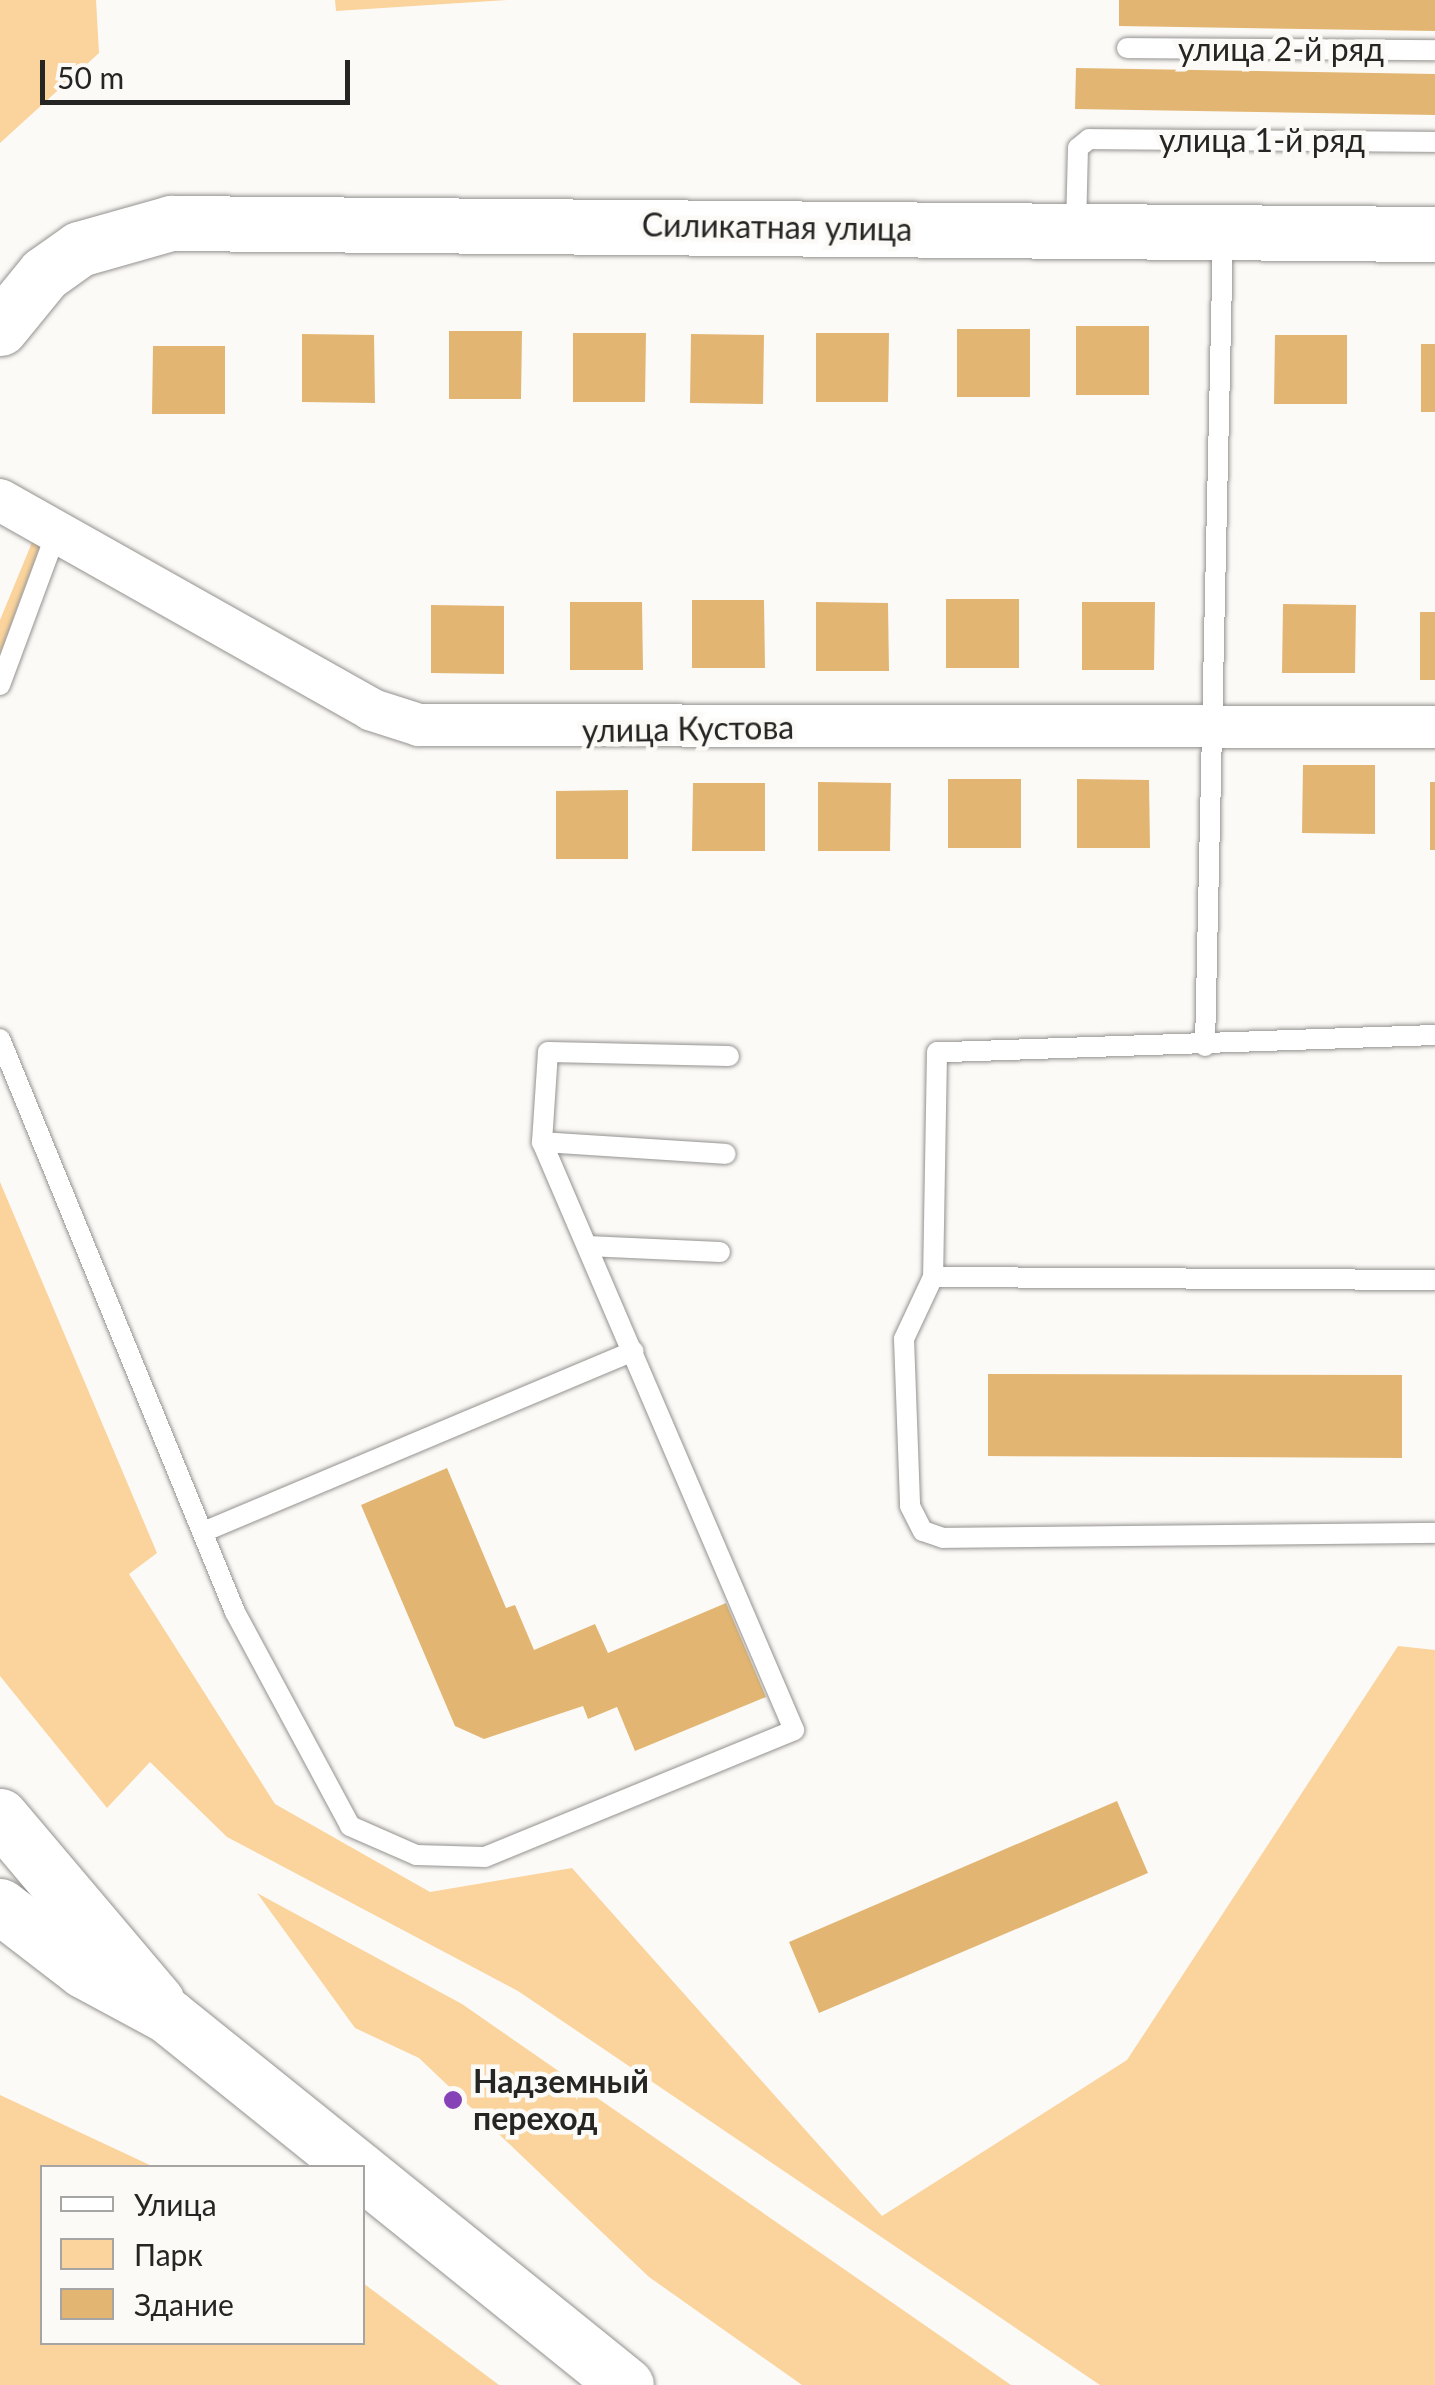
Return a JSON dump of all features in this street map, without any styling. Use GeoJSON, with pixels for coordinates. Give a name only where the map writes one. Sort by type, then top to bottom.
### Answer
{"type":"FeatureCollection","features":[{"type":"Feature","properties":{"kind":"street","name":"Силикатная улица"},"geometry":{"type":"LineString","coordinates":[[0,328],[44,274],[120,233],[215,221],[1435,234]]}},
{"type":"Feature","properties":{"kind":"street","name":"улица Кустова"},"geometry":{"type":"LineString","coordinates":[[0,500],[372,710],[419,725],[1216,723],[1435,727]]}},
{"type":"Feature","properties":{"kind":"street"},"geometry":{"type":"LineString","coordinates":[[0,1816],[168,2016]]}},
{"type":"Feature","properties":{"kind":"street"},"geometry":{"type":"LineString","coordinates":[[0,1906],[83,1970],[168,2016],[352,2165]]}},
{"type":"Feature","properties":{"kind":"street"},"geometry":{"type":"LineString","coordinates":[[365,2174],[626,2385]]}},
{"type":"Feature","properties":{"kind":"lane","name":"улица 2-й ряд"},"geometry":{"type":"LineString","coordinates":[[1126,48],[1435,50]]}},
{"type":"Feature","properties":{"kind":"lane","name":"улица 1-й ряд"},"geometry":{"type":"LineString","coordinates":[[1076,230],[1078,148],[1088,139],[1435,142]]}},
{"type":"Feature","properties":{"kind":"lane"},"geometry":{"type":"LineString","coordinates":[[1205,1046],[1216,723],[1223,232]]}},
{"type":"Feature","properties":{"kind":"lane"},"geometry":{"type":"LineString","coordinates":[[0,685],[57,531]]}},
{"type":"Feature","properties":{"kind":"lane"},"geometry":{"type":"LineString","coordinates":[[1435,1034],[1205,1046],[936,1052],[933,1277],[904,1339],[910,1506],[923,1531],[944,1538],[1435,1533]]}},
{"type":"Feature","properties":{"kind":"lane"},"geometry":{"type":"LineString","coordinates":[[0,1039],[203,1532],[350,1826],[416,1856],[485,1857],[776,1743],[794,1730],[789,1706],[542,1142],[548,1052],[729,1056]]}},
{"type":"Feature","properties":{"kind":"lane"},"geometry":{"type":"LineString","coordinates":[[542,1142],[726,1154]]}},
{"type":"Feature","properties":{"kind":"lane"},"geometry":{"type":"LineString","coordinates":[[587,1246],[720,1252]]}},
{"type":"Feature","properties":{"kind":"lane"},"geometry":{"type":"LineString","coordinates":[[933,1277],[1435,1280]]}},
{"type":"Feature","properties":{"kind":"lane"},"geometry":{"type":"LineString","coordinates":[[203,1532],[633,1351]]}},
{"type":"Feature","properties":{"kind":"green space"},"geometry":{"type":"Polygon","coordinates":[[[0,0],[96,0],[99,53],[0,143],[0,0]]]}},
{"type":"Feature","properties":{"kind":"green space"},"geometry":{"type":"Polygon","coordinates":[[[335,0],[507,0],[336,11],[335,0]]]}},
{"type":"Feature","properties":{"kind":"green space"},"geometry":{"type":"Polygon","coordinates":[[[33,540],[41,543],[0,654],[0,620],[33,540]]]}},
{"type":"Feature","properties":{"kind":"green space"},"geometry":{"type":"Polygon","coordinates":[[[0,1182],[157,1553],[129,1574],[275,1804],[430,1892],[572,1868],[882,2216],[1127,2060],[1398,1646],[1435,1650],[1435,2385],[1100,2385],[518,1991],[227,1837],[150,1762],[107,1808],[0,1676],[0,1182]]]}},
{"type":"Feature","properties":{"kind":"green space"},"geometry":{"type":"Polygon","coordinates":[[[257,1893],[462,2004],[1011,2385],[802,2385],[649,2277],[419,2058],[355,2028],[257,1893]]]}},
{"type":"Feature","properties":{"kind":"green space"},"geometry":{"type":"Polygon","coordinates":[[[0,2095],[150,2165],[40,2165],[40,2345],[365,2345],[365,2284],[499,2385],[0,2385],[0,2095]]]}},
{"type":"Feature","properties":{"kind":"building"},"geometry":{"type":"Polygon","coordinates":[[[1119,0],[1435,0],[1435,31],[1119,26],[1119,0]]]}},
{"type":"Feature","properties":{"kind":"building"},"geometry":{"type":"Polygon","coordinates":[[[1076,68],[1435,74],[1435,115],[1075,109],[1076,68]]]}},
{"type":"Feature","properties":{"kind":"building"},"geometry":{"type":"Polygon","coordinates":[[[1076,326],[1149,326],[1149,395],[1076,395],[1076,326]]]}},
{"type":"Feature","properties":{"kind":"building"},"geometry":{"type":"Polygon","coordinates":[[[957,329],[1030,329],[1030,397],[957,397],[957,329]]]}},
{"type":"Feature","properties":{"kind":"building"},"geometry":{"type":"Polygon","coordinates":[[[449,331],[522,331],[521,399],[449,399],[449,331]]]}},
{"type":"Feature","properties":{"kind":"building"},"geometry":{"type":"Polygon","coordinates":[[[573,333],[646,333],[645,402],[573,402],[573,333]]]}},
{"type":"Feature","properties":{"kind":"building"},"geometry":{"type":"Polygon","coordinates":[[[816,333],[889,333],[888,402],[816,402],[816,333]]]}},
{"type":"Feature","properties":{"kind":"building"},"geometry":{"type":"Polygon","coordinates":[[[302,334],[374,335],[375,403],[302,402],[302,334]]]}},
{"type":"Feature","properties":{"kind":"building"},"geometry":{"type":"Polygon","coordinates":[[[691,334],[764,335],[763,404],[690,403],[691,334]]]}},
{"type":"Feature","properties":{"kind":"building"},"geometry":{"type":"Polygon","coordinates":[[[1275,335],[1347,335],[1347,404],[1274,404],[1275,335]]]}},
{"type":"Feature","properties":{"kind":"building"},"geometry":{"type":"Polygon","coordinates":[[[1421,344],[1435,344],[1435,412],[1421,412],[1421,344]]]}},
{"type":"Feature","properties":{"kind":"building"},"geometry":{"type":"Polygon","coordinates":[[[153,346],[225,346],[225,414],[152,414],[153,346]]]}},
{"type":"Feature","properties":{"kind":"building"},"geometry":{"type":"Polygon","coordinates":[[[946,599],[1019,599],[1019,668],[946,668],[946,599]]]}},
{"type":"Feature","properties":{"kind":"building"},"geometry":{"type":"Polygon","coordinates":[[[692,600],[764,600],[765,668],[692,668],[692,600]]]}},
{"type":"Feature","properties":{"kind":"building"},"geometry":{"type":"Polygon","coordinates":[[[570,602],[642,602],[643,670],[570,670],[570,602]]]}},
{"type":"Feature","properties":{"kind":"building"},"geometry":{"type":"Polygon","coordinates":[[[816,602],[888,603],[889,671],[816,671],[816,602]]]}},
{"type":"Feature","properties":{"kind":"building"},"geometry":{"type":"Polygon","coordinates":[[[1082,602],[1155,602],[1154,670],[1082,670],[1082,602]]]}},
{"type":"Feature","properties":{"kind":"building"},"geometry":{"type":"Polygon","coordinates":[[[1283,604],[1356,605],[1355,673],[1282,673],[1283,604]]]}},
{"type":"Feature","properties":{"kind":"building"},"geometry":{"type":"Polygon","coordinates":[[[431,605],[504,606],[504,674],[431,673],[431,605]]]}},
{"type":"Feature","properties":{"kind":"building"},"geometry":{"type":"Polygon","coordinates":[[[1420,612],[1435,612],[1435,680],[1420,680],[1420,612]]]}},
{"type":"Feature","properties":{"kind":"building"},"geometry":{"type":"Polygon","coordinates":[[[1303,765],[1375,765],[1375,834],[1302,833],[1303,765]]]}},
{"type":"Feature","properties":{"kind":"building"},"geometry":{"type":"Polygon","coordinates":[[[948,779],[1021,779],[1021,848],[948,848],[948,779]]]}},
{"type":"Feature","properties":{"kind":"building"},"geometry":{"type":"Polygon","coordinates":[[[1077,779],[1149,780],[1150,848],[1077,848],[1077,779]]]}},
{"type":"Feature","properties":{"kind":"building"},"geometry":{"type":"Polygon","coordinates":[[[818,782],[891,783],[890,851],[818,851],[818,782]]]}},
{"type":"Feature","properties":{"kind":"building"},"geometry":{"type":"Polygon","coordinates":[[[1430,782],[1435,782],[1435,850],[1430,850],[1430,782]]]}},
{"type":"Feature","properties":{"kind":"building"},"geometry":{"type":"Polygon","coordinates":[[[693,783],[765,783],[765,851],[692,851],[693,783]]]}},
{"type":"Feature","properties":{"kind":"building"},"geometry":{"type":"Polygon","coordinates":[[[628,790],[628,859],[556,859],[556,791],[628,790]]]}},
{"type":"Feature","properties":{"kind":"building"},"geometry":{"type":"Polygon","coordinates":[[[988,1374],[1402,1375],[1402,1458],[988,1456],[988,1374]]]}},
{"type":"Feature","properties":{"kind":"building"},"geometry":{"type":"Polygon","coordinates":[[[447,1468],[506,1608],[515,1605],[534,1650],[595,1624],[608,1653],[726,1603],[766,1697],[635,1751],[617,1707],[588,1719],[583,1706],[484,1739],[455,1726],[361,1505],[447,1468]]]}},
{"type":"Feature","properties":{"kind":"building"},"geometry":{"type":"Polygon","coordinates":[[[1117,1801],[1148,1873],[819,2013],[789,1942],[1117,1801]]]}},
{"type":"Feature","properties":{"kind":"place","name":"Надземный переход"},"geometry":{"type":"Point","coordinates":[453,2100]}}]}
